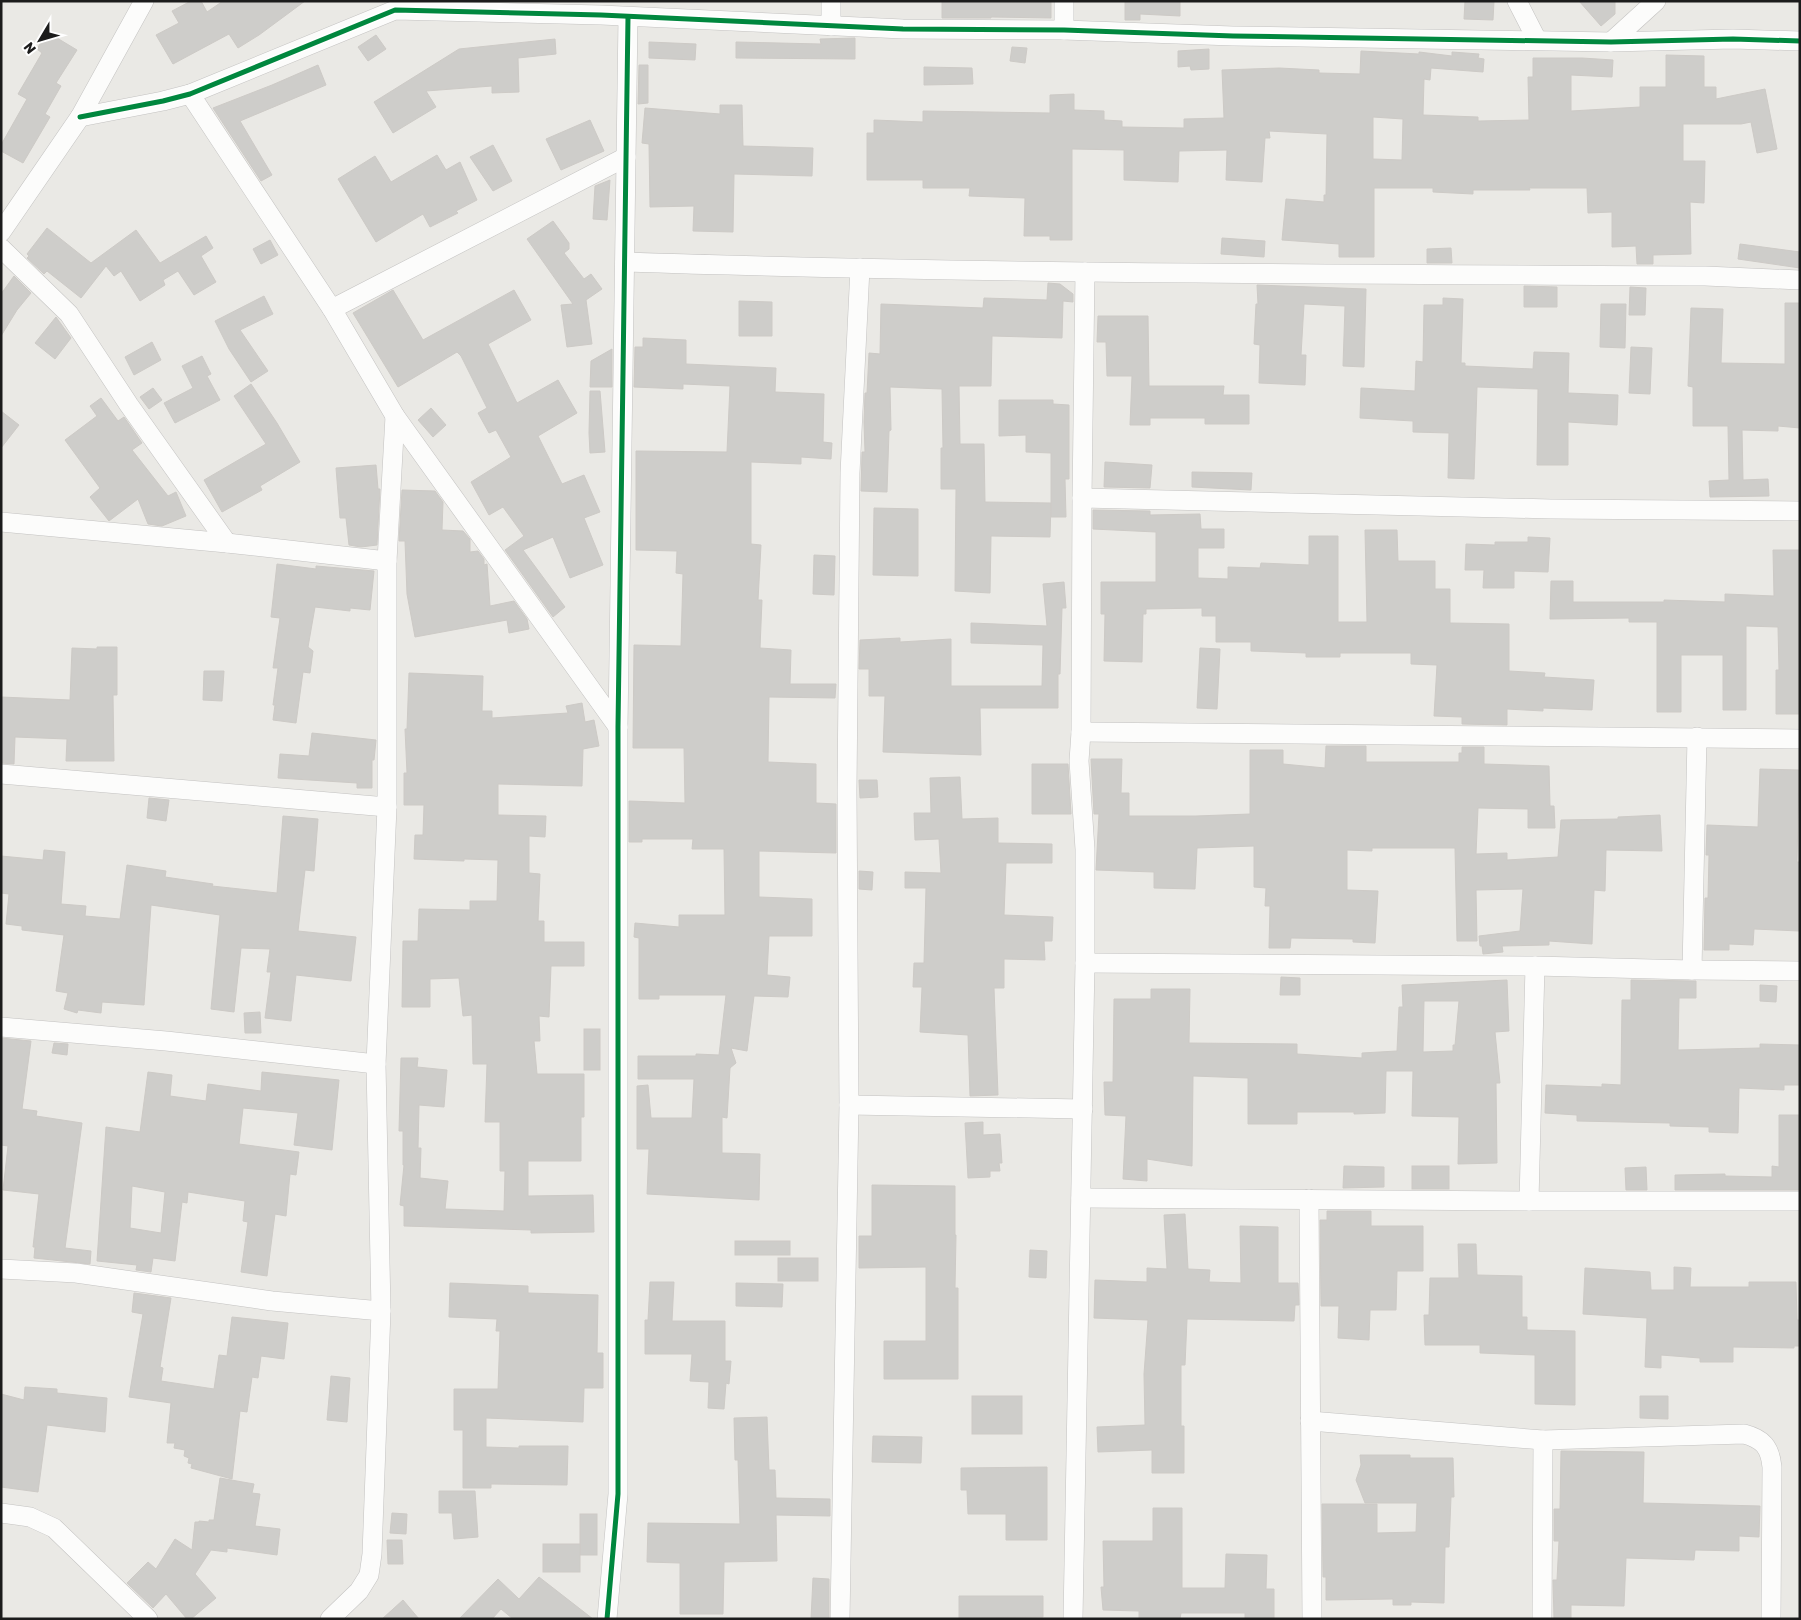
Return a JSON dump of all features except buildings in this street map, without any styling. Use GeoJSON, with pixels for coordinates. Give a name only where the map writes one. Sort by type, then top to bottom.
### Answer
{"type":"FeatureCollection","features":[{"type":"Feature","properties":{"kind":"street"},"geometry":{"type":"LineString","coordinates":[[1,232],[80,117],[144,1]]}},
{"type":"Feature","properties":{"kind":"street"},"geometry":{"type":"LineString","coordinates":[[831,1],[831,26]]}},
{"type":"Feature","properties":{"kind":"street"},"geometry":{"type":"LineString","coordinates":[[1064,1],[1064,30]]}},
{"type":"Feature","properties":{"kind":"street"},"geometry":{"type":"LineString","coordinates":[[1517,1],[1536,40]]}},
{"type":"Feature","properties":{"kind":"street"},"geometry":{"type":"LineString","coordinates":[[1611,42],[1656,1]]}},
{"type":"Feature","properties":{"kind":"street"},"geometry":{"type":"LineString","coordinates":[[80,117],[190,94],[396,10],[601,8],[628,16],[903,29],[1064,30],[1243,36],[1611,42],[1800,41]]}},
{"type":"Feature","properties":{"kind":"street"},"geometry":{"type":"LineString","coordinates":[[607,1619],[618,1494],[618,727],[628,16]]}},
{"type":"Feature","properties":{"kind":"street"},"geometry":{"type":"LineString","coordinates":[[190,94],[332,309],[395,416],[618,727]]}},
{"type":"Feature","properties":{"kind":"street"},"geometry":{"type":"LineString","coordinates":[[332,309],[626,157]]}},
{"type":"Feature","properties":{"kind":"street"},"geometry":{"type":"LineString","coordinates":[[1,248],[69,314],[129,405],[227,543]]}},
{"type":"Feature","properties":{"kind":"street"},"geometry":{"type":"LineString","coordinates":[[625,262],[1086,272],[1705,276],[1800,280]]}},
{"type":"Feature","properties":{"kind":"street"},"geometry":{"type":"LineString","coordinates":[[840,1619],[849,1105],[847,801],[850,473],[860,268]]}},
{"type":"Feature","properties":{"kind":"street"},"geometry":{"type":"LineString","coordinates":[[1073,1619],[1085,963],[1085,849],[1079,761],[1081,732],[1082,498],[1086,272]]}},
{"type":"Feature","properties":{"kind":"street"},"geometry":{"type":"LineString","coordinates":[[330,1619],[359,1591],[368,1575],[372,1554],[381,1311],[376,1064],[387,807],[387,561],[395,416]]}},
{"type":"Feature","properties":{"kind":"street"},"geometry":{"type":"LineString","coordinates":[[1082,498],[1551,510],[1800,511]]}},
{"type":"Feature","properties":{"kind":"street"},"geometry":{"type":"LineString","coordinates":[[1,522],[227,543],[387,561]]}},
{"type":"Feature","properties":{"kind":"street"},"geometry":{"type":"LineString","coordinates":[[1081,732],[1800,739]]}},
{"type":"Feature","properties":{"kind":"street"},"geometry":{"type":"LineString","coordinates":[[1692,970],[1697,737]]}},
{"type":"Feature","properties":{"kind":"street"},"geometry":{"type":"LineString","coordinates":[[1,774],[387,807]]}},
{"type":"Feature","properties":{"kind":"street"},"geometry":{"type":"LineString","coordinates":[[1085,963],[1535,966],[1800,971]]}},
{"type":"Feature","properties":{"kind":"street"},"geometry":{"type":"LineString","coordinates":[[1529,1201],[1535,966]]}},
{"type":"Feature","properties":{"kind":"street"},"geometry":{"type":"LineString","coordinates":[[1,1026],[166,1040],[376,1064]]}},
{"type":"Feature","properties":{"kind":"street"},"geometry":{"type":"LineString","coordinates":[[849,1105],[1082,1109]]}},
{"type":"Feature","properties":{"kind":"street"},"geometry":{"type":"LineString","coordinates":[[1081,1198],[1800,1202]]}},
{"type":"Feature","properties":{"kind":"street"},"geometry":{"type":"LineString","coordinates":[[1309,1199],[1312,1619]]}},
{"type":"Feature","properties":{"kind":"street"},"geometry":{"type":"LineString","coordinates":[[1,1269],[76,1273],[272,1301],[381,1311]]}},
{"type":"Feature","properties":{"kind":"street"},"geometry":{"type":"LineString","coordinates":[[1310,1421],[1543,1440],[1744,1434],[1756,1437],[1765,1444],[1771,1456],[1772,1466],[1771,1619]]}},
{"type":"Feature","properties":{"kind":"street"},"geometry":{"type":"LineString","coordinates":[[1542,1619],[1543,1440]]}},
{"type":"Feature","properties":{"kind":"street"},"geometry":{"type":"LineString","coordinates":[[1,1513],[30,1517],[54,1528],[148,1619]]}},
{"type":"Feature","properties":{"kind":"cycle path"},"geometry":{"type":"LineString","coordinates":[[80,117],[190,94],[395,10],[601,15],[903,29],[1064,30],[1233,36],[1611,42],[1733,39],[1800,41]]}},
{"type":"Feature","properties":{"kind":"cycle path"},"geometry":{"type":"LineString","coordinates":[[607,1619],[618,1494],[618,727],[628,17]]}}]}
